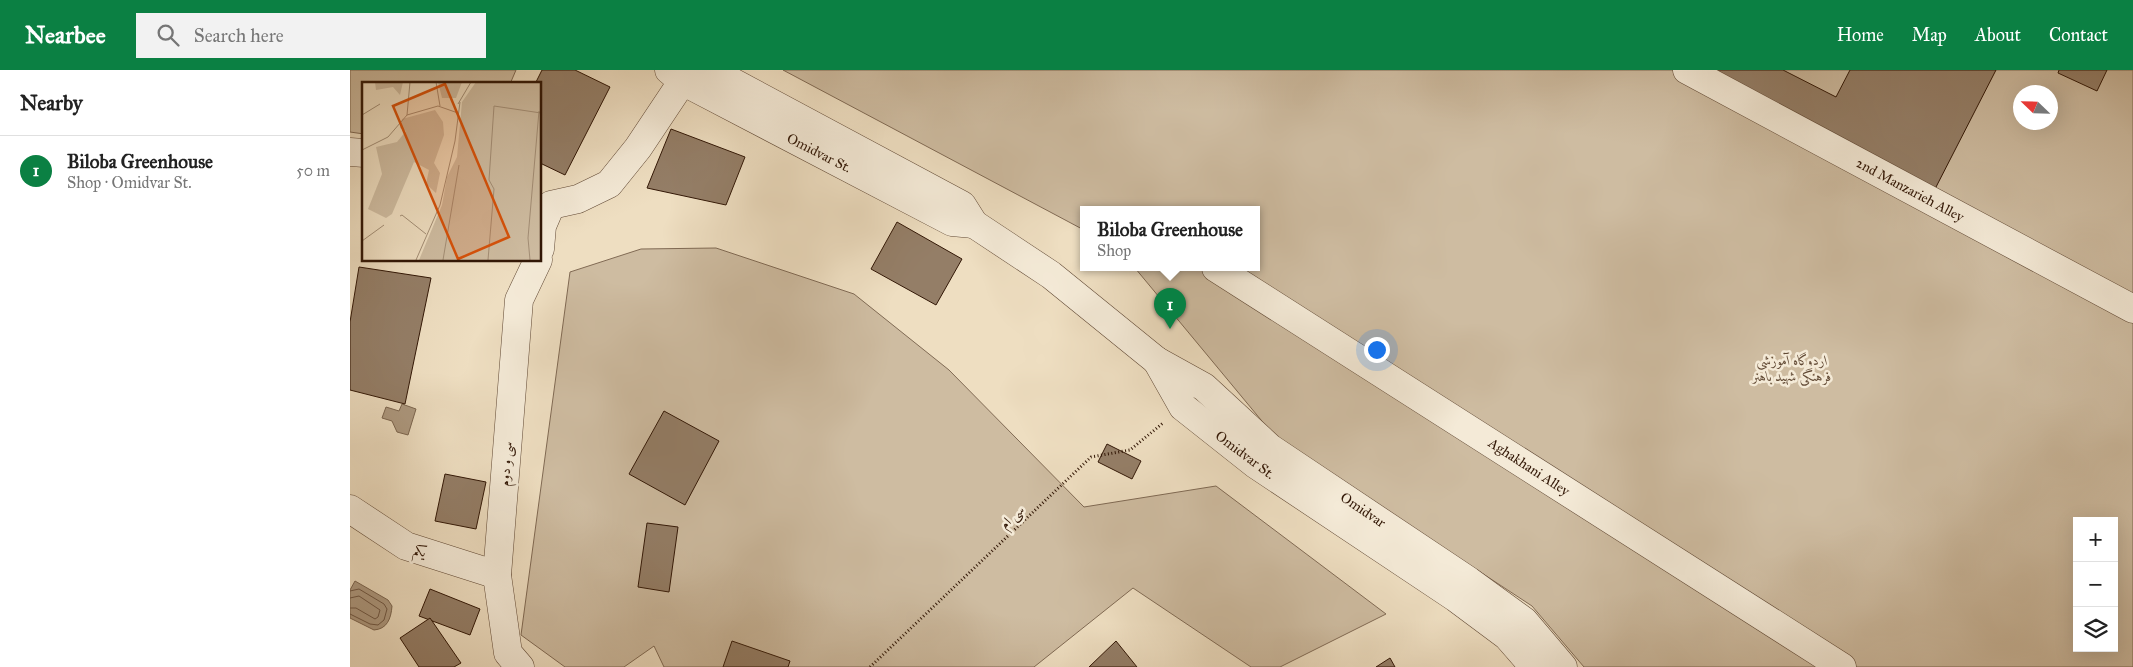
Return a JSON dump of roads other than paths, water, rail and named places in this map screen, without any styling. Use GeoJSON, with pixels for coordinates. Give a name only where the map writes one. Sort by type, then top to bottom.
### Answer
{"type":"FeatureCollection","features":[{"type":"Feature","properties":{"kind":"street","name":"Omidvar St."},"geometry":{"type":"LineString","coordinates":[[710,70],[779,120],[952,222],[974,224],[1051,275],[1157,361],[1183,407],[1254,464],[1463,589]]}},
{"type":"Feature","properties":{"kind":"street","name":"2nd Manzarieh Alley"},"geometry":{"type":"LineString","coordinates":[[1687,70],[2133,309]]}},
{"type":"Feature","properties":{"kind":"street","name":"Omidvar St."},"geometry":{"type":"LineString","coordinates":[[680,74],[779,120]]}},
{"type":"Feature","properties":{"kind":"street"},"geometry":{"type":"LineString","coordinates":[[541,238],[546,198],[578,199],[609,184],[638,148],[680,74]]}},
{"type":"Feature","properties":{"kind":"street","name":"سی و دوم"},"geometry":{"type":"LineString","coordinates":[[520,667],[508,652],[497,575],[519,300],[538,261]]}},
{"type":"Feature","properties":{"kind":"street","name":"Aghakhani Alley"},"geometry":{"type":"LineString","coordinates":[[1221,271],[1842,667]]}},
{"type":"Feature","properties":{"kind":"street","name":"Omidvar"},"geometry":{"type":"LineString","coordinates":[[1157,361],[1204,387],[1270,448],[1463,589],[1563,667]]}},
{"type":"Feature","properties":{"kind":"street","name":"یکم"},"geometry":{"type":"LineString","coordinates":[[350,509],[406,546],[497,575]]}},
{"type":"Feature","properties":{"kind":"street"},"geometry":{"type":"LineString","coordinates":[[1515,629],[1534,667]]}},
{"type":"Feature","properties":{"kind":"water"},"geometry":{"type":"Polygon","coordinates":[[[402,404],[416,409],[408,435],[397,432],[392,421],[382,418],[386,407],[399,411],[402,404]]]}},
{"type":"Feature","properties":{"kind":"water"},"geometry":{"type":"Polygon","coordinates":[[[355,581],[388,600],[392,606],[388,622],[382,628],[374,630],[350,618],[350,590],[355,581]]]}},
{"type":"Feature","properties":{"kind":"place","name":"Biloba Greenhouse"},"geometry":{"type":"Point","coordinates":[1170,329]}},
{"type":"Feature","properties":{"kind":"park label","name":"اردوگاه آموزشی فرهنگی شهید باهنر"},"geometry":{"type":"Point","coordinates":[1792,368]}}]}
